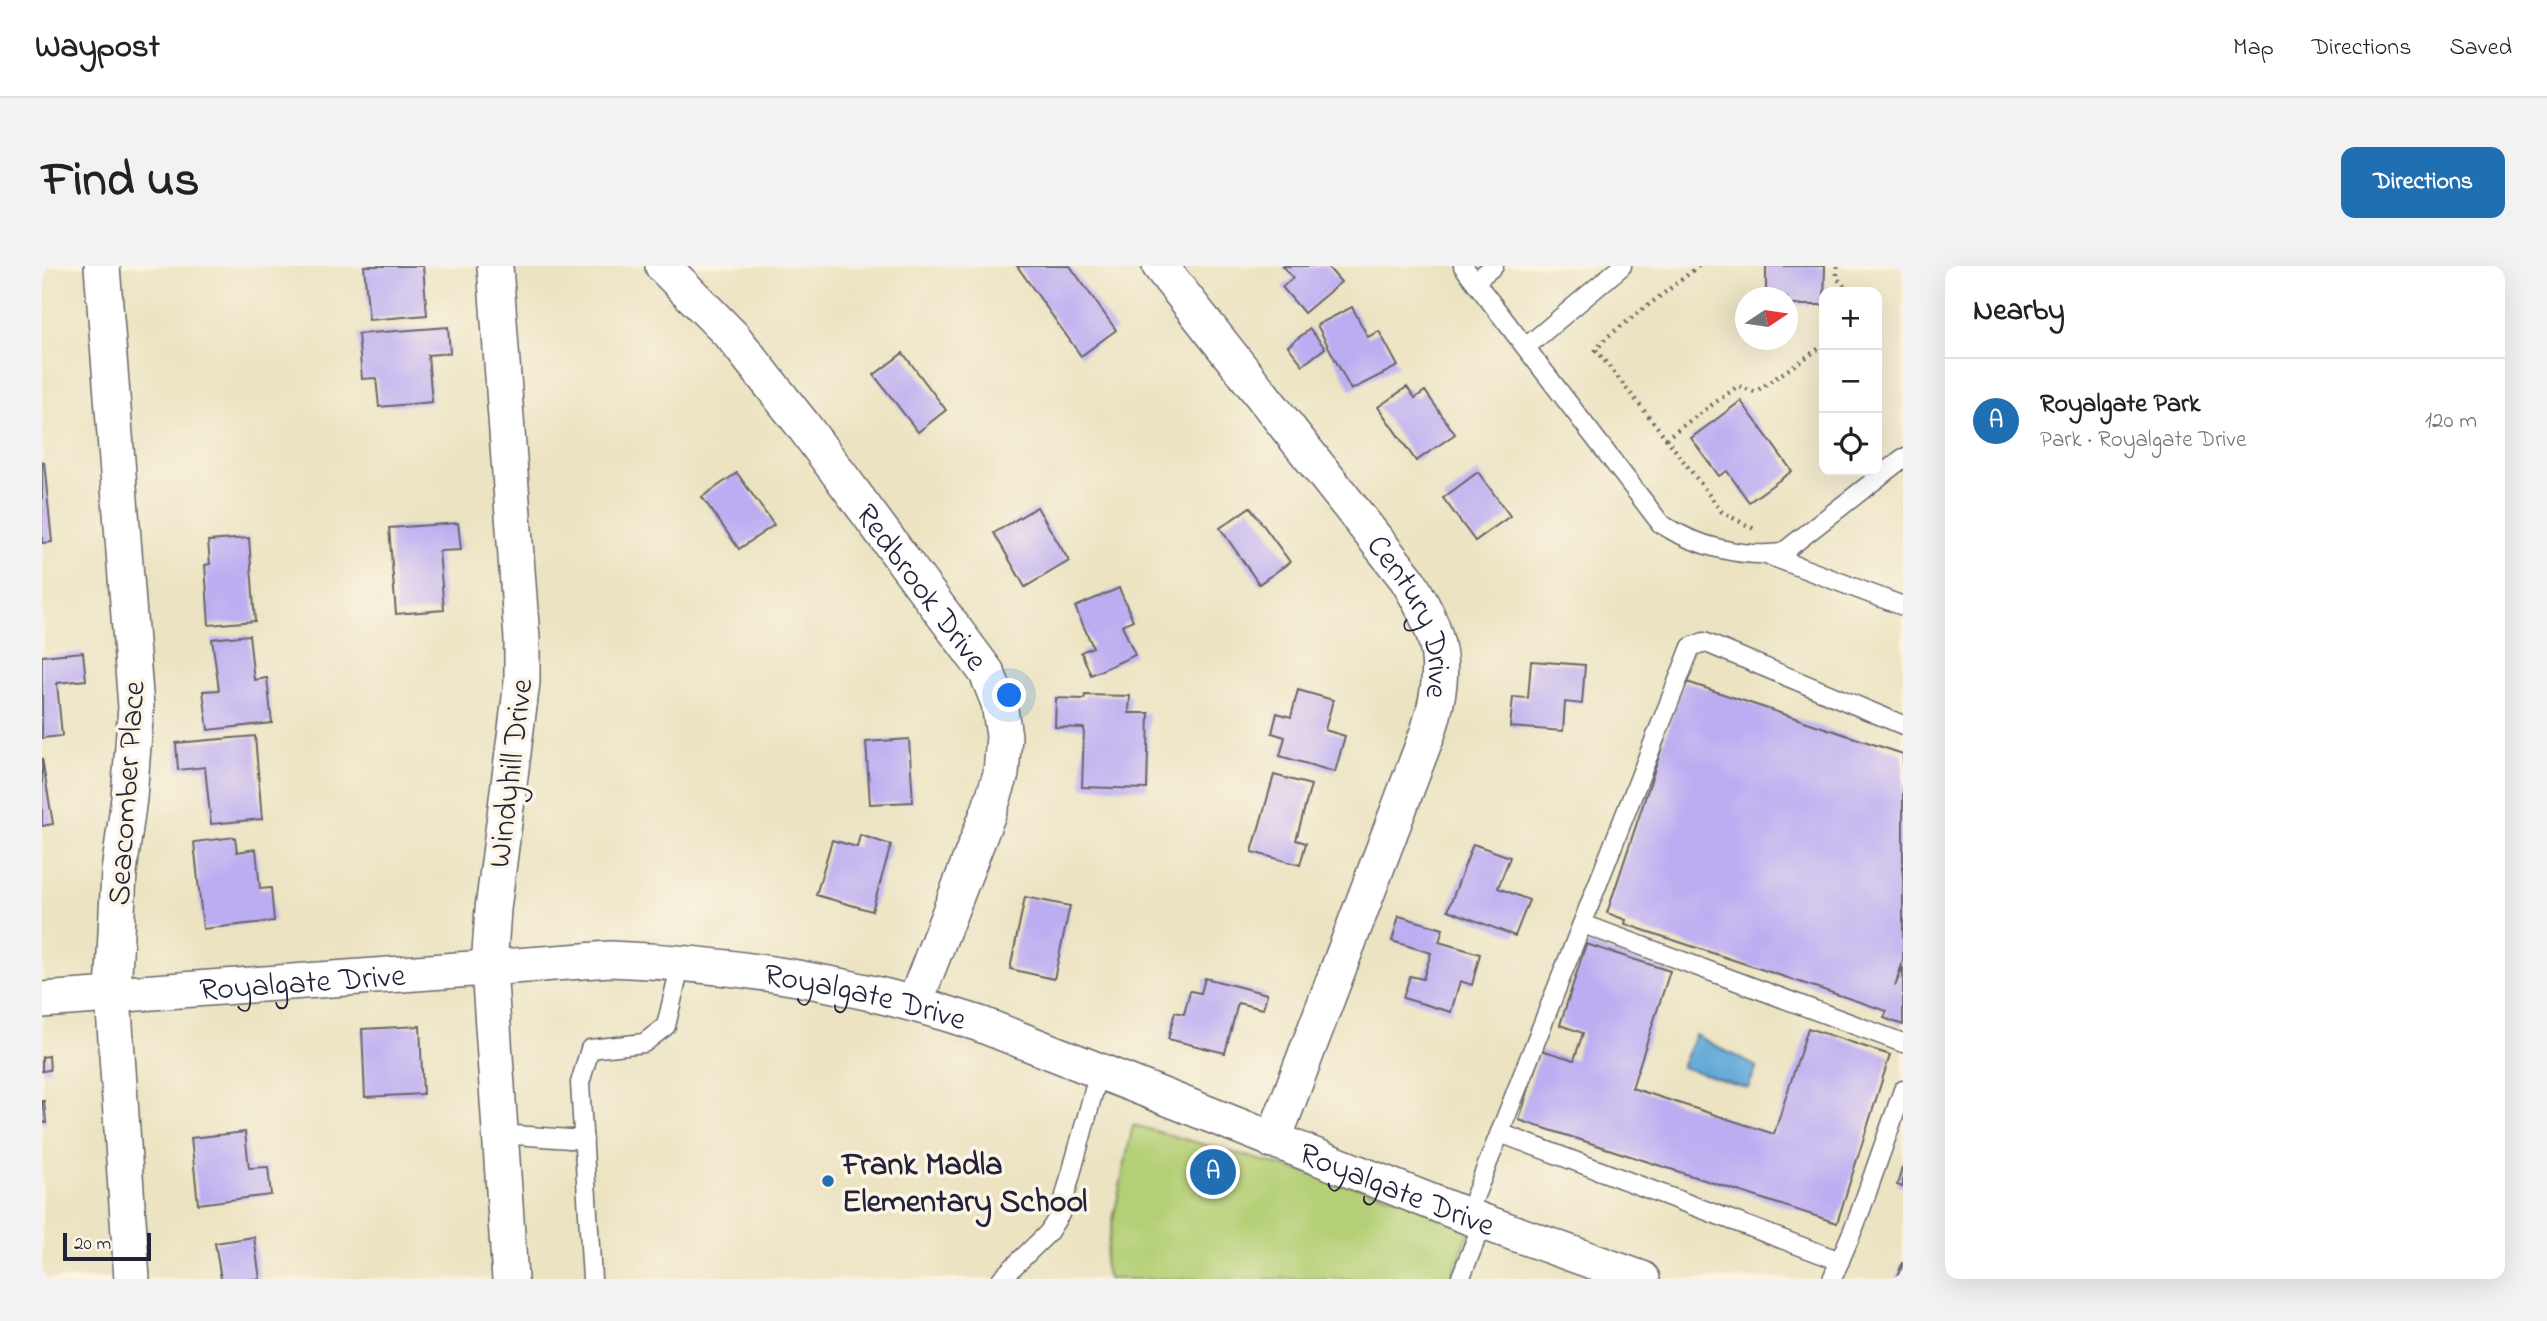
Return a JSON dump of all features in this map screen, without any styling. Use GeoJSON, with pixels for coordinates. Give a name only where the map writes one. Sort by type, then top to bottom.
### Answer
{"type":"FeatureCollection","features":[{"type":"Feature","properties":{"kind":"street","name":"Seacomber Place"},"geometry":{"type":"LineString","coordinates":[[102,266],[136,707],[119,872],[113,995],[132,1279]]}},
{"type":"Feature","properties":{"kind":"street","name":"Windyhill Drive"},"geometry":{"type":"LineString","coordinates":[[495,266],[522,639],[522,682],[493,909],[489,967],[510,1279]]}},
{"type":"Feature","properties":{"kind":"street","name":"Redbrook Drive"},"geometry":{"type":"LineString","coordinates":[[663,266],[733,337],[802,424],[987,673],[999,703],[1004,736],[1001,774],[915,1003]]}},
{"type":"Feature","properties":{"kind":"street","name":"Century Drive"},"geometry":{"type":"LineString","coordinates":[[1160,266],[1407,579],[1423,605],[1439,650],[1442,675],[1428,732],[1273,1141]]}},
{"type":"Feature","properties":{"kind":"street","name":"Royalgate Drive"},"geometry":{"type":"LineString","coordinates":[[42,1000],[610,959],[681,963],[772,973],[915,1003],[980,1024],[1475,1219],[1642,1279]]}},
{"type":"Feature","properties":{"kind":"lane"},"geometry":{"type":"LineString","coordinates":[[1463,266],[1661,524],[1682,537],[1712,547],[1768,555],[1903,607]]}},
{"type":"Feature","properties":{"kind":"lane"},"geometry":{"type":"LineString","coordinates":[[1475,281],[1494,266]]}},
{"type":"Feature","properties":{"kind":"lane"},"geometry":{"type":"LineString","coordinates":[[1526,347],[1622,266]]}},
{"type":"Feature","properties":{"kind":"lane"},"geometry":{"type":"LineString","coordinates":[[1768,555],[1782,553],[1789,548],[1903,458]]}},
{"type":"Feature","properties":{"kind":"lane"},"geometry":{"type":"LineString","coordinates":[[1460,1279],[1500,1133],[1691,647],[1704,642],[1903,725]]}},
{"type":"Feature","properties":{"kind":"lane"},"geometry":{"type":"LineString","coordinates":[[1583,924],[1903,1043]]}},
{"type":"Feature","properties":{"kind":"lane"},"geometry":{"type":"LineString","coordinates":[[593,1279],[580,1083],[590,1049],[644,1043],[666,1026],[681,963]]}},
{"type":"Feature","properties":{"kind":"lane"},"geometry":{"type":"LineString","coordinates":[[1001,1279],[1048,1233],[1060,1214],[1099,1072]]}},
{"type":"Feature","properties":{"kind":"lane"},"geometry":{"type":"LineString","coordinates":[[1832,1279],[1858,1217],[1903,1090]]}},
{"type":"Feature","properties":{"kind":"lane"},"geometry":{"type":"LineString","coordinates":[[1500,1133],[1840,1261]]}},
{"type":"Feature","properties":{"kind":"lane"},"geometry":{"type":"LineString","coordinates":[[501,1134],[584,1140]]}},
{"type":"Feature","properties":{"kind":"path"},"geometry":{"type":"LineString","coordinates":[[1699,266],[1607,337],[1596,350],[1722,512],[1789,548]]}},
{"type":"Feature","properties":{"kind":"path"},"geometry":{"type":"LineString","coordinates":[[1837,266],[1837,278],[1845,287]]}},
{"type":"Feature","properties":{"kind":"path"},"geometry":{"type":"LineString","coordinates":[[1666,438],[1738,386],[1755,392],[1819,348]]}},
{"type":"Feature","properties":{"kind":"green space"},"geometry":{"type":"Polygon","coordinates":[[[1133,1125],[1475,1219],[1450,1279],[1108,1279],[1104,1263],[1133,1125]]]}},
{"type":"Feature","properties":{"kind":"water"},"geometry":{"type":"Polygon","coordinates":[[[1695,1035],[1757,1067],[1748,1088],[1681,1067],[1695,1035]]]}},
{"type":"Feature","properties":{"kind":"building"},"geometry":{"type":"Polygon","coordinates":[[[364,266],[423,266],[427,315],[369,320],[364,266]]]}},
{"type":"Feature","properties":{"kind":"building"},"geometry":{"type":"Polygon","coordinates":[[[1017,266],[1070,266],[1116,330],[1081,356],[1017,266]]]}},
{"type":"Feature","properties":{"kind":"building"},"geometry":{"type":"Polygon","coordinates":[[[1283,266],[1327,266],[1341,282],[1304,313],[1282,287],[1293,278],[1283,266]]]}},
{"type":"Feature","properties":{"kind":"building"},"geometry":{"type":"Polygon","coordinates":[[[1766,266],[1825,266],[1824,287],[1819,287],[1819,305],[1798,305],[1798,287],[1766,287],[1766,266]]]}},
{"type":"Feature","properties":{"kind":"building"},"geometry":{"type":"Polygon","coordinates":[[[1352,307],[1368,337],[1379,331],[1398,366],[1351,390],[1317,325],[1352,307]]]}},
{"type":"Feature","properties":{"kind":"building"},"geometry":{"type":"Polygon","coordinates":[[[448,327],[450,353],[428,355],[432,402],[379,407],[376,378],[362,379],[358,334],[448,327]]]}},
{"type":"Feature","properties":{"kind":"building"},"geometry":{"type":"Polygon","coordinates":[[[1310,329],[1325,348],[1303,365],[1288,346],[1310,329]]]}},
{"type":"Feature","properties":{"kind":"building"},"geometry":{"type":"Polygon","coordinates":[[[903,353],[946,410],[918,432],[874,375],[903,353]]]}},
{"type":"Feature","properties":{"kind":"building"},"geometry":{"type":"Polygon","coordinates":[[[1407,387],[1415,398],[1425,391],[1455,434],[1416,461],[1378,407],[1407,387]]]}},
{"type":"Feature","properties":{"kind":"building"},"geometry":{"type":"Polygon","coordinates":[[[1741,401],[1792,471],[1749,502],[1727,471],[1719,476],[1691,438],[1741,401]]]}},
{"type":"Feature","properties":{"kind":"building"},"geometry":{"type":"Polygon","coordinates":[[[42,462],[52,542],[42,543],[42,462]]]}},
{"type":"Feature","properties":{"kind":"building"},"geometry":{"type":"Polygon","coordinates":[[[1478,472],[1510,516],[1475,541],[1443,498],[1478,472]]]}},
{"type":"Feature","properties":{"kind":"building"},"geometry":{"type":"Polygon","coordinates":[[[737,473],[774,525],[739,549],[702,497],[737,473]]]}},
{"type":"Feature","properties":{"kind":"building"},"geometry":{"type":"Polygon","coordinates":[[[1037,507],[1069,561],[1025,587],[994,533],[1037,507]]]}},
{"type":"Feature","properties":{"kind":"building"},"geometry":{"type":"Polygon","coordinates":[[[1250,507],[1290,562],[1259,584],[1220,528],[1250,507]]]}},
{"type":"Feature","properties":{"kind":"building"},"geometry":{"type":"Polygon","coordinates":[[[458,523],[461,550],[439,551],[444,610],[396,614],[389,528],[458,523]]]}},
{"type":"Feature","properties":{"kind":"building"},"geometry":{"type":"Polygon","coordinates":[[[249,538],[255,621],[209,625],[205,565],[210,564],[208,541],[249,538]]]}},
{"type":"Feature","properties":{"kind":"building"},"geometry":{"type":"Polygon","coordinates":[[[1119,588],[1133,620],[1122,625],[1135,655],[1091,675],[1081,652],[1093,647],[1075,607],[1119,588]]]}},
{"type":"Feature","properties":{"kind":"building"},"geometry":{"type":"Polygon","coordinates":[[[249,635],[254,680],[267,678],[272,723],[208,730],[203,691],[219,690],[212,639],[249,635]]]}},
{"type":"Feature","properties":{"kind":"building"},"geometry":{"type":"Polygon","coordinates":[[[83,652],[86,680],[57,683],[62,736],[42,738],[42,656],[83,652]]]}},
{"type":"Feature","properties":{"kind":"building"},"geometry":{"type":"Polygon","coordinates":[[[1531,661],[1585,665],[1582,704],[1565,702],[1563,731],[1510,727],[1513,697],[1528,698],[1531,661]]]}},
{"type":"Feature","properties":{"kind":"building"},"geometry":{"type":"Polygon","coordinates":[[[1684,681],[1903,754],[1903,961],[1895,986],[1903,967],[1903,1025],[1884,1018],[1887,1011],[1625,924],[1626,920],[1607,913],[1684,681]]]}},
{"type":"Feature","properties":{"kind":"building"},"geometry":{"type":"Polygon","coordinates":[[[1298,690],[1333,700],[1325,730],[1345,736],[1335,772],[1280,756],[1285,737],[1272,733],[1277,713],[1291,717],[1298,690]]]}},
{"type":"Feature","properties":{"kind":"building"},"geometry":{"type":"Polygon","coordinates":[[[1085,695],[1130,696],[1129,713],[1149,713],[1147,789],[1082,787],[1084,728],[1055,727],[1056,698],[1084,699],[1085,695]]]}},
{"type":"Feature","properties":{"kind":"building"},"geometry":{"type":"Polygon","coordinates":[[[255,736],[262,819],[211,824],[205,767],[178,770],[176,743],[255,736]]]}},
{"type":"Feature","properties":{"kind":"building"},"geometry":{"type":"Polygon","coordinates":[[[909,739],[913,802],[870,804],[866,742],[909,739]]]}},
{"type":"Feature","properties":{"kind":"building"},"geometry":{"type":"Polygon","coordinates":[[[42,758],[53,824],[42,826],[42,758]]]}},
{"type":"Feature","properties":{"kind":"building"},"geometry":{"type":"Polygon","coordinates":[[[1274,775],[1311,785],[1296,840],[1306,843],[1300,865],[1252,852],[1274,775]]]}},
{"type":"Feature","properties":{"kind":"building"},"geometry":{"type":"Polygon","coordinates":[[[860,835],[891,845],[872,911],[816,895],[832,840],[857,847],[860,835]]]}},
{"type":"Feature","properties":{"kind":"building"},"geometry":{"type":"Polygon","coordinates":[[[235,837],[237,852],[256,849],[260,889],[271,888],[274,921],[203,929],[194,842],[235,837]]]}},
{"type":"Feature","properties":{"kind":"building"},"geometry":{"type":"Polygon","coordinates":[[[1473,844],[1510,857],[1498,888],[1529,900],[1515,936],[1448,910],[1473,844]]]}},
{"type":"Feature","properties":{"kind":"building"},"geometry":{"type":"Polygon","coordinates":[[[1025,897],[1070,906],[1054,979],[1010,969],[1025,897]]]}},
{"type":"Feature","properties":{"kind":"building"},"geometry":{"type":"Polygon","coordinates":[[[1399,916],[1443,929],[1439,942],[1480,954],[1472,985],[1460,981],[1451,1012],[1403,998],[1410,976],[1423,979],[1431,953],[1392,941],[1399,916]]]}},
{"type":"Feature","properties":{"kind":"building"},"geometry":{"type":"Polygon","coordinates":[[[1586,944],[1670,971],[1632,1088],[1774,1134],[1808,1028],[1890,1055],[1837,1223],[1519,1120],[1541,1050],[1574,1060],[1583,1033],[1560,1025],[1586,944]]]}},
{"type":"Feature","properties":{"kind":"building"},"geometry":{"type":"Polygon","coordinates":[[[1205,978],[1267,994],[1263,1009],[1238,1003],[1225,1053],[1168,1039],[1175,1012],[1184,1014],[1190,991],[1201,993],[1205,978]]]}},
{"type":"Feature","properties":{"kind":"building"},"geometry":{"type":"Polygon","coordinates":[[[420,1026],[423,1094],[365,1097],[362,1029],[420,1026]]]}},
{"type":"Feature","properties":{"kind":"building"},"geometry":{"type":"Polygon","coordinates":[[[49,1056],[50,1070],[42,1071],[42,1057],[49,1056]]]}},
{"type":"Feature","properties":{"kind":"building"},"geometry":{"type":"Polygon","coordinates":[[[44,1101],[46,1123],[42,1123],[44,1101]]]}},
{"type":"Feature","properties":{"kind":"building"},"geometry":{"type":"Polygon","coordinates":[[[245,1132],[249,1168],[268,1167],[271,1195],[198,1204],[191,1138],[245,1132]]]}},
{"type":"Feature","properties":{"kind":"building"},"geometry":{"type":"Polygon","coordinates":[[[1903,1168],[1903,1187],[1897,1185],[1903,1168]]]}},
{"type":"Feature","properties":{"kind":"building"},"geometry":{"type":"Polygon","coordinates":[[[254,1237],[260,1279],[221,1279],[215,1243],[254,1237]]]}},
{"type":"Feature","properties":{"kind":"building"},"geometry":{"type":"Polygon","coordinates":[[[1902,1262],[1903,1279],[1897,1279],[1902,1262]]]}},
{"type":"Feature","properties":{"kind":"place","name":"Royalgate Park"},"geometry":{"type":"Point","coordinates":[1213,1172]}},
{"type":"Feature","properties":{"kind":"place","name":"Frank Madla Elementary School"},"geometry":{"type":"Point","coordinates":[828,1181]}}]}
